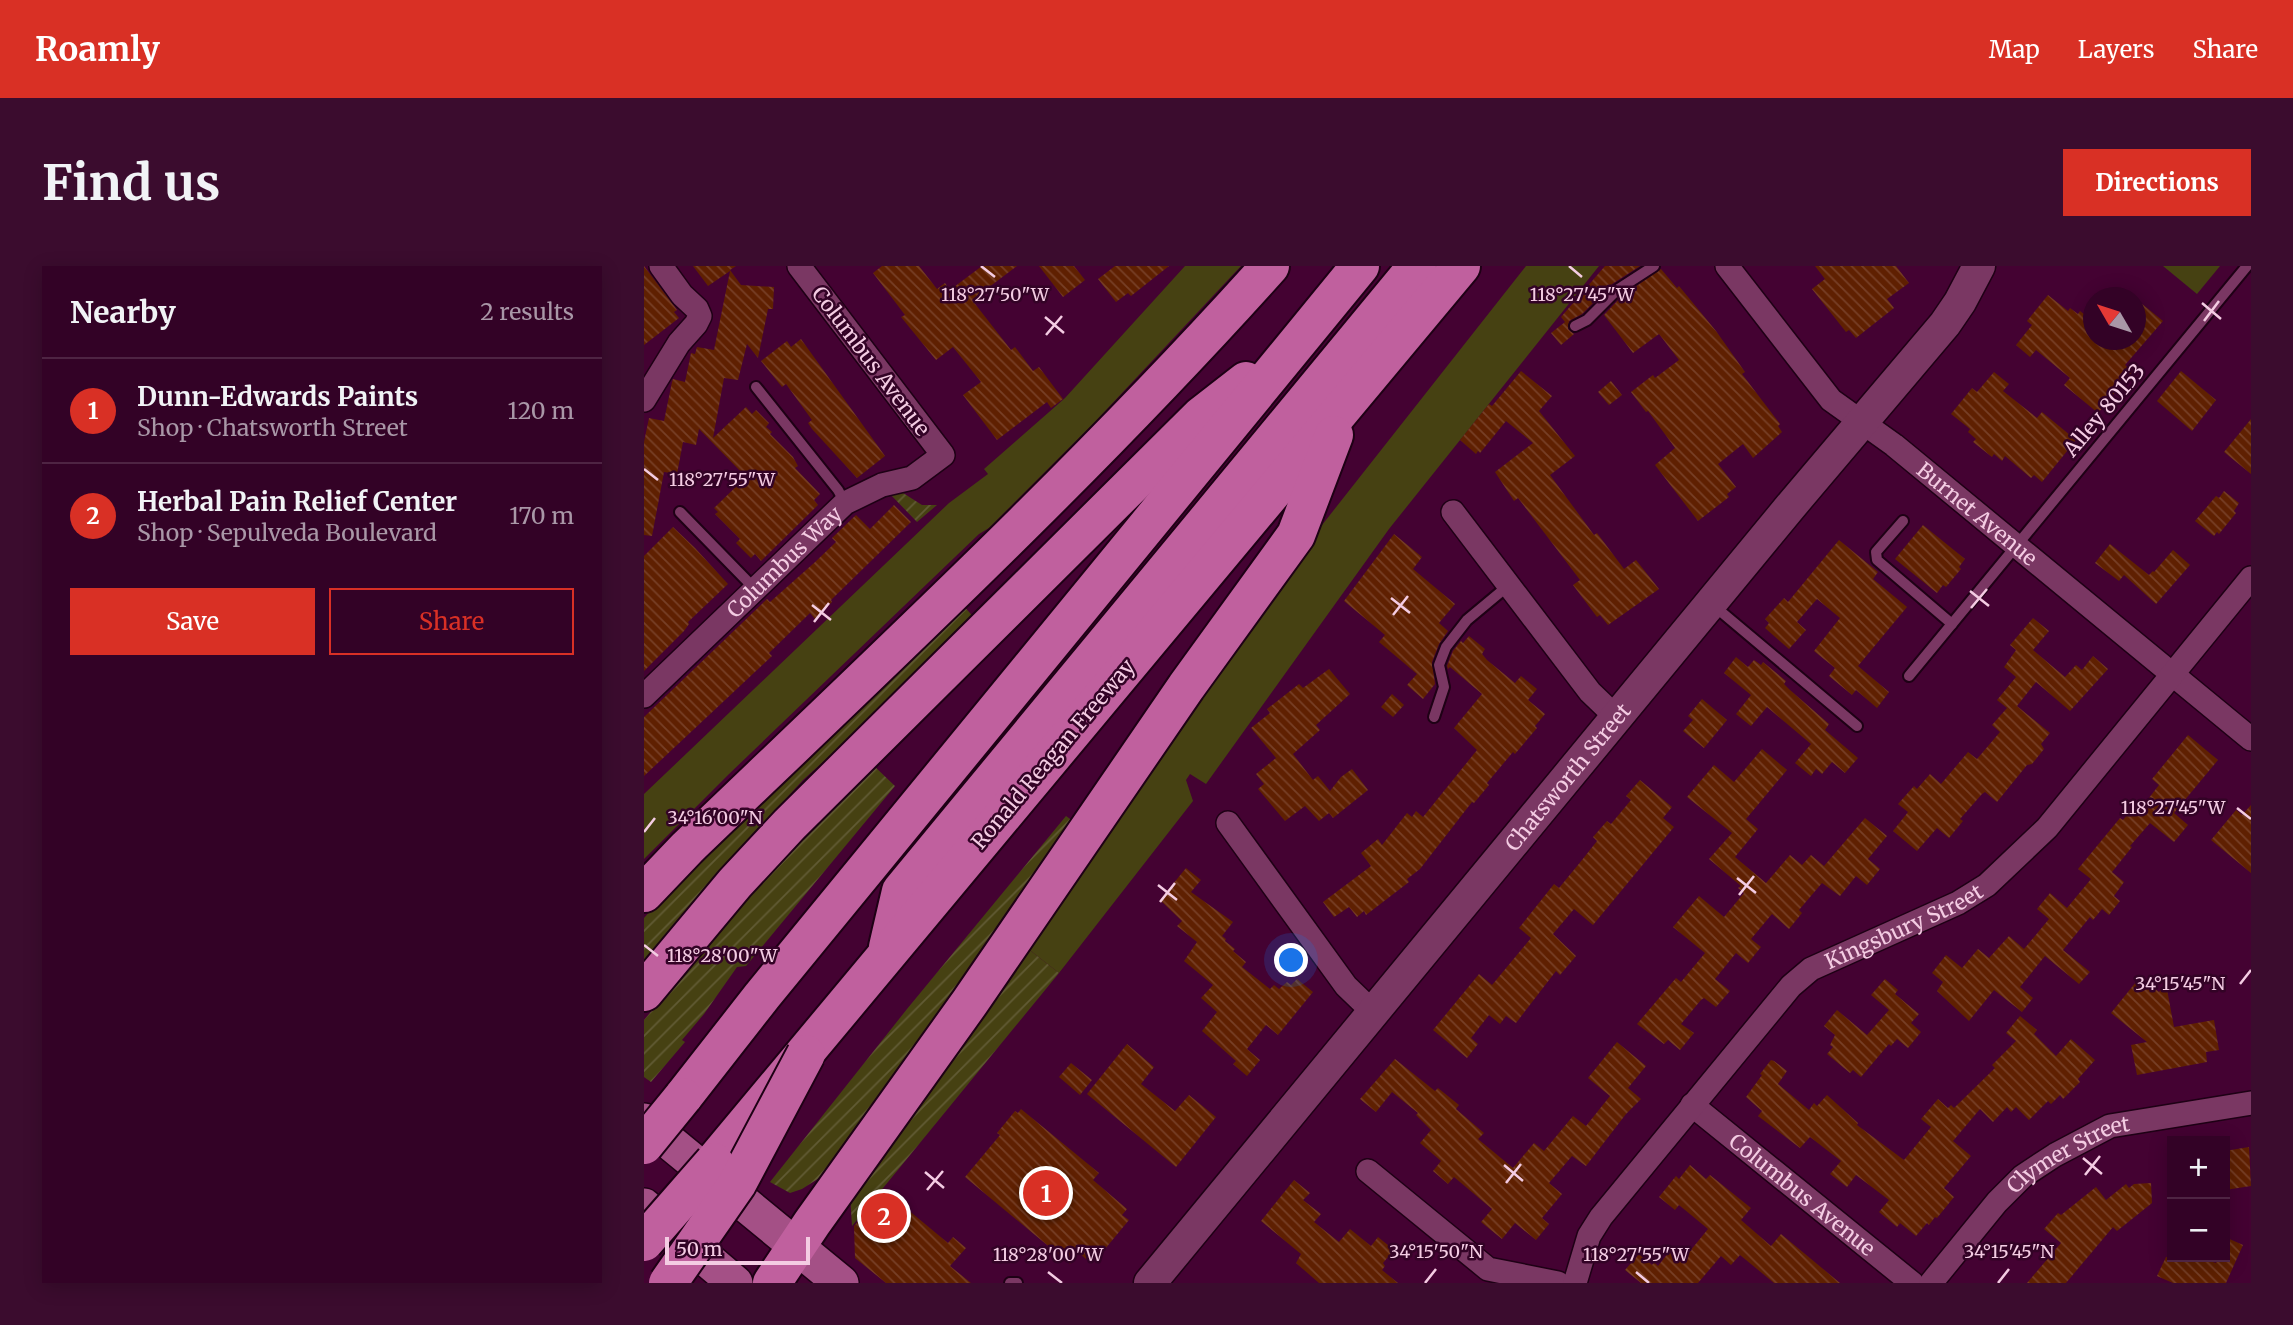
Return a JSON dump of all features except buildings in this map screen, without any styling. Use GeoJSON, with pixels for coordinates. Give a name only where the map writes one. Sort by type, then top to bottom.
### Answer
{"type":"FeatureCollection","features":[{"type":"Feature","properties":{"kind":"highway"},"geometry":{"type":"LineString","coordinates":[[644,893],[687,848],[1038,510],[1194,350],[1270,266]]}},
{"type":"Feature","properties":{"kind":"highway"},"geometry":{"type":"LineString","coordinates":[[644,1145],[762,996],[1360,266]]}},
{"type":"Feature","properties":{"kind":"highway"},"geometry":{"type":"LineString","coordinates":[[945,772],[1003,748],[1399,266]]}},
{"type":"Feature","properties":{"kind":"highway"},"geometry":{"type":"LineString","coordinates":[[886,956],[901,891],[1417,266]]}},
{"type":"Feature","properties":{"kind":"highway","name":"Ronald Reagan Freeway"},"geometry":{"type":"LineString","coordinates":[[644,1242],[806,1054],[1053,753],[1461,266]]}},
{"type":"Feature","properties":{"kind":"highway"},"geometry":{"type":"LineString","coordinates":[[644,992],[789,825],[1201,416],[1296,344]]}},
{"type":"Feature","properties":{"kind":"highway"},"geometry":{"type":"LineString","coordinates":[[772,1283],[970,1002],[1186,687],[1296,535],[1344,407]]}},
{"type":"Feature","properties":{"kind":"highway"},"geometry":{"type":"LineString","coordinates":[[668,1283],[737,1184],[806,1054]]}},
{"type":"Feature","properties":{"kind":"main road","name":"Chatsworth Street"},"geometry":{"type":"LineString","coordinates":[[1150,1283],[1862,420],[1945,324],[1979,266]]}},
{"type":"Feature","properties":{"kind":"main road"},"geometry":{"type":"LineString","coordinates":[[644,1121],[841,1283]]}},
{"type":"Feature","properties":{"kind":"main road"},"geometry":{"type":"LineString","coordinates":[[644,1206],[735,1283]]}},
{"type":"Feature","properties":{"kind":"street"},"geometry":{"type":"LineString","coordinates":[[644,400],[699,316],[697,309],[682,295],[661,266]]}},
{"type":"Feature","properties":{"kind":"street","name":"Columbus Avenue"},"geometry":{"type":"LineString","coordinates":[[799,266],[943,455]]}},
{"type":"Feature","properties":{"kind":"street","name":"Burnet Avenue"},"geometry":{"type":"LineString","coordinates":[[1727,266],[1831,400],[1862,420],[2251,738]]}},
{"type":"Feature","properties":{"kind":"street","name":"Columbus Way"},"geometry":{"type":"LineString","coordinates":[[644,696],[845,503],[882,485],[912,478],[943,455]]}},
{"type":"Feature","properties":{"kind":"street"},"geometry":{"type":"LineString","coordinates":[[1453,512],[1591,692],[1616,717]]}},
{"type":"Feature","properties":{"kind":"street","name":"Kingsbury Street"},"geometry":{"type":"LineString","coordinates":[[1575,1283],[1589,1236],[1601,1217],[1791,986],[1811,969],[1958,903],[1987,885],[2017,859],[2047,828],[2251,578]]}},
{"type":"Feature","properties":{"kind":"street"},"geometry":{"type":"LineString","coordinates":[[1228,823],[1346,986],[1373,1012]]}},
{"type":"Feature","properties":{"kind":"street","name":"Clymer Street"},"geometry":{"type":"LineString","coordinates":[[1931,1283],[1997,1202],[2023,1177],[2055,1155],[2110,1126],[2251,1103]]}},
{"type":"Feature","properties":{"kind":"street","name":"Columbus Avenue"},"geometry":{"type":"LineString","coordinates":[[1692,1105],[1912,1283]]}},
{"type":"Feature","properties":{"kind":"street"},"geometry":{"type":"LineString","coordinates":[[1368,1171],[1488,1269],[1558,1283]]}},
{"type":"Feature","properties":{"kind":"lane"},"geometry":{"type":"LineString","coordinates":[[1575,326],[1587,320],[1617,290],[1654,266]]}},
{"type":"Feature","properties":{"kind":"lane","name":"Alley 80153"},"geometry":{"type":"LineString","coordinates":[[1909,676],[2247,266]]}},
{"type":"Feature","properties":{"kind":"lane"},"geometry":{"type":"LineString","coordinates":[[757,387],[838,490],[845,503]]}},
{"type":"Feature","properties":{"kind":"lane"},"geometry":{"type":"LineString","coordinates":[[680,512],[755,589]]}},
{"type":"Feature","properties":{"kind":"lane"},"geometry":{"type":"LineString","coordinates":[[1903,521],[1876,552],[1877,560],[1952,624]]}},
{"type":"Feature","properties":{"kind":"lane"},"geometry":{"type":"LineString","coordinates":[[1434,717],[1444,687],[1439,664],[1446,647],[1467,620],[1509,585]]}},
{"type":"Feature","properties":{"kind":"lane"},"geometry":{"type":"LineString","coordinates":[[1711,603],[1857,726]]}},
{"type":"Feature","properties":{"kind":"lane"},"geometry":{"type":"LineString","coordinates":[[1010,1283],[1017,1283]]}},
{"type":"Feature","properties":{"kind":"shaded area"},"geometry":{"type":"Polygon","coordinates":[[[1185,266],[1241,266],[1093,424],[989,528],[979,534],[644,859],[644,794],[949,503],[988,474],[984,469],[1065,398],[1185,266]]]}},
{"type":"Feature","properties":{"kind":"shaded area"},"geometry":{"type":"Polygon","coordinates":[[[1526,266],[1599,266],[1389,529],[1206,784],[1190,774],[1186,780],[1193,801],[1059,973],[1027,948],[1285,572],[1526,266]]]}},
{"type":"Feature","properties":{"kind":"shaded area"},"geometry":{"type":"Polygon","coordinates":[[[2163,266],[2220,266],[2197,294],[2163,266]]]}},
{"type":"Feature","properties":{"kind":"shaded area"},"geometry":{"type":"Polygon","coordinates":[[[900,491],[922,505],[937,505],[917,522],[889,493],[900,491]]]}},
{"type":"Feature","properties":{"kind":"shaded area"},"geometry":{"type":"Polygon","coordinates":[[[961,603],[978,622],[803,780],[644,960],[644,918],[670,889],[961,603]]]}},
{"type":"Feature","properties":{"kind":"shaded area"},"geometry":{"type":"Polygon","coordinates":[[[873,765],[895,786],[746,966],[737,967],[682,1040],[685,1042],[651,1082],[644,1077],[644,1020],[759,884],[873,765]]]}},
{"type":"Feature","properties":{"kind":"shaded area"},"geometry":{"type":"Polygon","coordinates":[[[1066,816],[1077,824],[824,1175],[790,1193],[770,1182],[907,1009],[1066,816]]]}},
{"type":"Feature","properties":{"kind":"shaded area"},"geometry":{"type":"Polygon","coordinates":[[[1027,948],[1059,973],[852,1226],[850,1194],[1027,948]]]}},
{"type":"Feature","properties":{"kind":"place","name":"Dunn-Edwards Paints"},"geometry":{"type":"Point","coordinates":[1046,1193]}},
{"type":"Feature","properties":{"kind":"place","name":"Herbal Pain Relief Center"},"geometry":{"type":"Point","coordinates":[884,1216]}}]}
